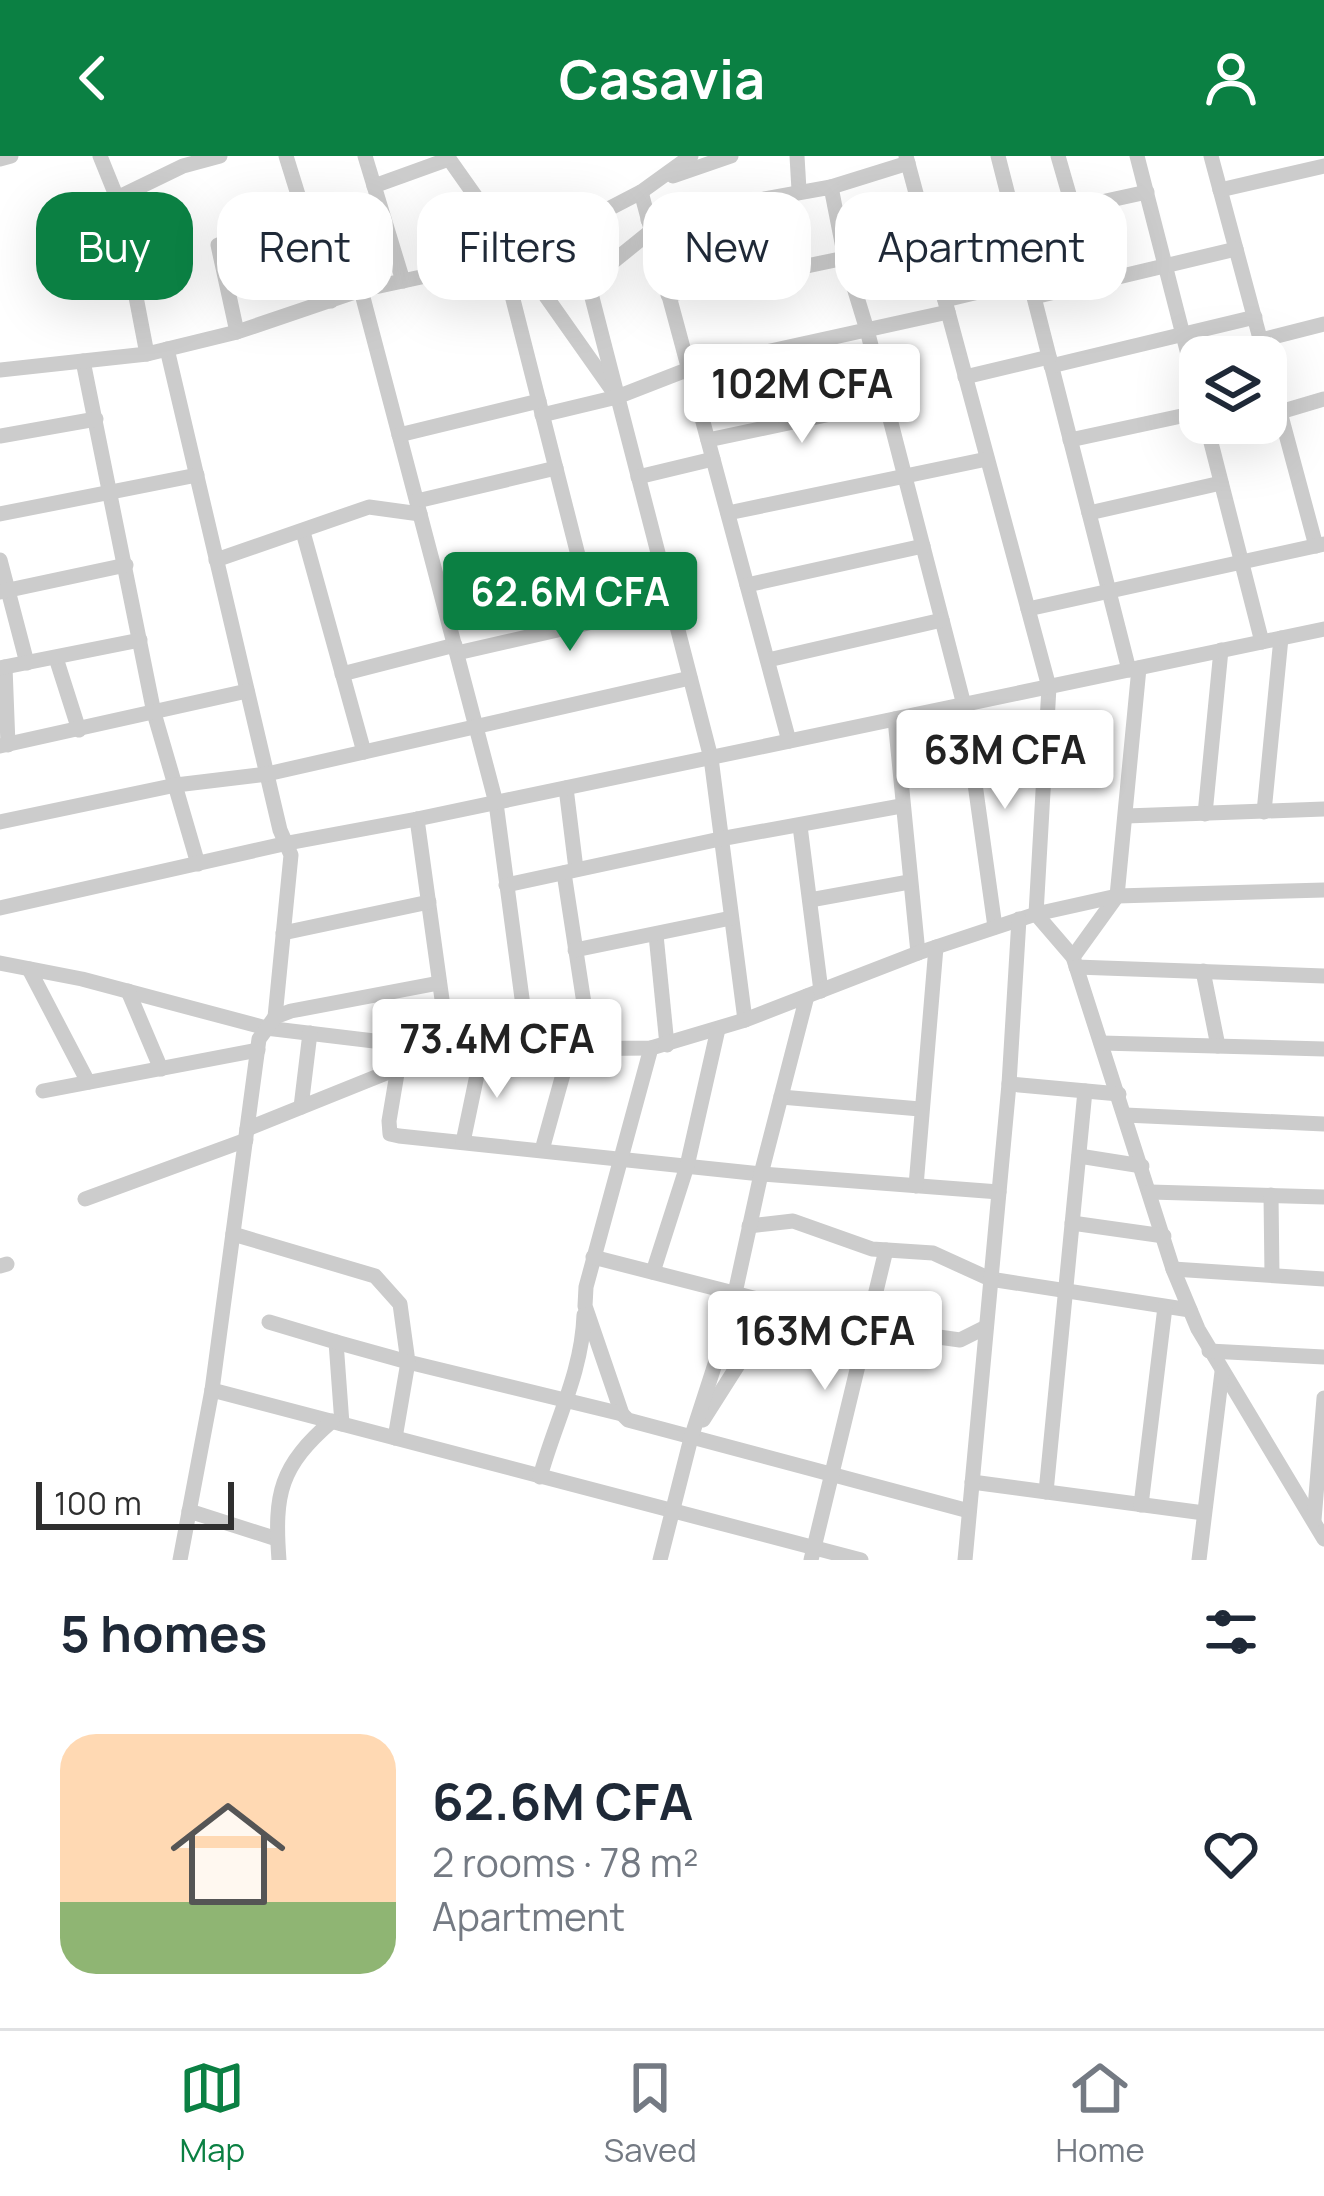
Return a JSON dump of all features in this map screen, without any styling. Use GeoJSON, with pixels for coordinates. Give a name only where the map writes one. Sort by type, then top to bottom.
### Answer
{"type":"FeatureCollection","features":[{"type":"Feature","properties":{"kind":"street"},"geometry":{"type":"LineString","coordinates":[[0,160],[11,156]]}},
{"type":"Feature","properties":{"kind":"street"},"geometry":{"type":"LineString","coordinates":[[100,156],[114,192]]}},
{"type":"Feature","properties":{"kind":"street"},"geometry":{"type":"LineString","coordinates":[[129,192],[183,166],[220,156]]}},
{"type":"Feature","properties":{"kind":"street"},"geometry":{"type":"LineString","coordinates":[[286,156],[297,192]]}},
{"type":"Feature","properties":{"kind":"street"},"geometry":{"type":"LineString","coordinates":[[365,156],[404,281]]}},
{"type":"Feature","properties":{"kind":"street"},"geometry":{"type":"LineString","coordinates":[[647,188],[691,156]]}},
{"type":"Feature","properties":{"kind":"street"},"geometry":{"type":"LineString","coordinates":[[619,202],[731,156]]}},
{"type":"Feature","properties":{"kind":"street"},"geometry":{"type":"LineString","coordinates":[[797,156],[799,190]]}},
{"type":"Feature","properties":{"kind":"street"},"geometry":{"type":"LineString","coordinates":[[998,156],[1007,192]]}},
{"type":"Feature","properties":{"kind":"street"},"geometry":{"type":"LineString","coordinates":[[1058,156],[1068,192]]}},
{"type":"Feature","properties":{"kind":"street"},"geometry":{"type":"LineString","coordinates":[[1137,156],[1183,334]]}},
{"type":"Feature","properties":{"kind":"street"},"geometry":{"type":"LineString","coordinates":[[1211,156],[1260,336]]}},
{"type":"Feature","properties":{"kind":"street"},"geometry":{"type":"LineString","coordinates":[[374,186],[448,157],[469,192]]}},
{"type":"Feature","properties":{"kind":"street"},"geometry":{"type":"LineString","coordinates":[[790,192],[831,187],[907,159],[1049,687],[964,1560]]}},
{"type":"Feature","properties":{"kind":"street"},"geometry":{"type":"LineString","coordinates":[[1220,190],[1296,164],[1324,166]]}},
{"type":"Feature","properties":{"kind":"street"},"geometry":{"type":"LineString","coordinates":[[831,187],[835,207]]}},
{"type":"Feature","properties":{"kind":"street"},"geometry":{"type":"LineString","coordinates":[[647,188],[647,192]]}},
{"type":"Feature","properties":{"kind":"street"},"geometry":{"type":"LineString","coordinates":[[1127,197],[1147,193]]}},
{"type":"Feature","properties":{"kind":"street"},"geometry":{"type":"LineString","coordinates":[[619,254],[643,231]]}},
{"type":"Feature","properties":{"kind":"street"},"geometry":{"type":"LineString","coordinates":[[1127,272],[1236,249]]}},
{"type":"Feature","properties":{"kind":"street"},"geometry":{"type":"LineString","coordinates":[[393,283],[417,278]]}},
{"type":"Feature","properties":{"kind":"street"},"geometry":{"type":"LineString","coordinates":[[136,300],[147,354]]}},
{"type":"Feature","properties":{"kind":"street"},"geometry":{"type":"LineString","coordinates":[[230,300],[237,332]]}},
{"type":"Feature","properties":{"kind":"street"},"geometry":{"type":"LineString","coordinates":[[365,300],[496,803],[529,1051]]}},
{"type":"Feature","properties":{"kind":"street"},"geometry":{"type":"LineString","coordinates":[[518,300],[540,408],[595,622]]}},
{"type":"Feature","properties":{"kind":"street"},"geometry":{"type":"LineString","coordinates":[[548,300],[617,397]]}},
{"type":"Feature","properties":{"kind":"street"},"geometry":{"type":"LineString","coordinates":[[593,300],[711,758],[745,1020]]}},
{"type":"Feature","properties":{"kind":"street"},"geometry":{"type":"LineString","coordinates":[[669,300],[789,741]]}},
{"type":"Feature","properties":{"kind":"street"},"geometry":{"type":"LineString","coordinates":[[858,300],[964,704],[995,927]]}},
{"type":"Feature","properties":{"kind":"street"},"geometry":{"type":"LineString","coordinates":[[399,435],[617,397],[688,369],[867,330],[975,300]]}},
{"type":"Feature","properties":{"kind":"street"},"geometry":{"type":"LineString","coordinates":[[1035,300],[1109,591],[1134,669],[1117,896],[1075,962]]}},
{"type":"Feature","properties":{"kind":"street"},"geometry":{"type":"LineString","coordinates":[[0,370],[147,354],[237,332],[331,301]]}},
{"type":"Feature","properties":{"kind":"street"},"geometry":{"type":"LineString","coordinates":[[965,377],[1255,317]]}},
{"type":"Feature","properties":{"kind":"street"},"geometry":{"type":"LineString","coordinates":[[1287,342],[1324,325]]}},
{"type":"Feature","properties":{"kind":"street"},"geometry":{"type":"LineString","coordinates":[[167,349],[280,830],[291,855],[270,1022],[257,1050],[212,1390],[180,1560]]}},
{"type":"Feature","properties":{"kind":"street"},"geometry":{"type":"LineString","coordinates":[[83,361],[154,713],[198,864]]}},
{"type":"Feature","properties":{"kind":"street"},"geometry":{"type":"LineString","coordinates":[[1287,410],[1324,399]]}},
{"type":"Feature","properties":{"kind":"street"},"geometry":{"type":"LineString","coordinates":[[708,440],[886,402]]}},
{"type":"Feature","properties":{"kind":"street"},"geometry":{"type":"LineString","coordinates":[[1070,440],[1179,417]]}},
{"type":"Feature","properties":{"kind":"street"},"geometry":{"type":"LineString","coordinates":[[0,436],[96,419]]}},
{"type":"Feature","properties":{"kind":"street"},"geometry":{"type":"LineString","coordinates":[[1028,609],[1320,545],[1287,435]]}},
{"type":"Feature","properties":{"kind":"street"},"geometry":{"type":"LineString","coordinates":[[1211,444],[1262,642]]}},
{"type":"Feature","properties":{"kind":"street"},"geometry":{"type":"LineString","coordinates":[[638,477],[713,459]]}},
{"type":"Feature","properties":{"kind":"street"},"geometry":{"type":"LineString","coordinates":[[728,513],[987,459]]}},
{"type":"Feature","properties":{"kind":"street"},"geometry":{"type":"LineString","coordinates":[[216,560],[368,507],[419,507],[556,469]]}},
{"type":"Feature","properties":{"kind":"street"},"geometry":{"type":"LineString","coordinates":[[0,514],[196,475]]}},
{"type":"Feature","properties":{"kind":"street"},"geometry":{"type":"LineString","coordinates":[[1089,513],[1221,483]]}},
{"type":"Feature","properties":{"kind":"street"},"geometry":{"type":"LineString","coordinates":[[303,532],[364,752]]}},
{"type":"Feature","properties":{"kind":"street"},"geometry":{"type":"LineString","coordinates":[[747,585],[923,546]]}},
{"type":"Feature","properties":{"kind":"street"},"geometry":{"type":"LineString","coordinates":[[0,560],[3,592],[27,663]]}},
{"type":"Feature","properties":{"kind":"street"},"geometry":{"type":"LineString","coordinates":[[3,592],[126,565]]}},
{"type":"Feature","properties":{"kind":"street"},"geometry":{"type":"LineString","coordinates":[[342,674],[671,604]]}},
{"type":"Feature","properties":{"kind":"street"},"geometry":{"type":"LineString","coordinates":[[768,660],[941,620]]}},
{"type":"Feature","properties":{"kind":"street"},"geometry":{"type":"LineString","coordinates":[[0,908],[288,843],[418,820],[1324,629]]}},
{"type":"Feature","properties":{"kind":"street"},"geometry":{"type":"LineString","coordinates":[[1264,812],[1281,638]]}},
{"type":"Feature","properties":{"kind":"street"},"geometry":{"type":"LineString","coordinates":[[140,640],[3,668],[4,746],[247,691]]}},
{"type":"Feature","properties":{"kind":"street"},"geometry":{"type":"LineString","coordinates":[[1205,814],[1221,650]]}},
{"type":"Feature","properties":{"kind":"street"},"geometry":{"type":"LineString","coordinates":[[56,658],[79,730]]}},
{"type":"Feature","properties":{"kind":"street"},"geometry":{"type":"LineString","coordinates":[[0,822],[176,785],[267,774],[690,678]]}},
{"type":"Feature","properties":{"kind":"street"},"geometry":{"type":"LineString","coordinates":[[895,719],[918,953]]}},
{"type":"Feature","properties":{"kind":"street"},"geometry":{"type":"LineString","coordinates":[[566,788],[575,950],[590,1049]]}},
{"type":"Feature","properties":{"kind":"street"},"geometry":{"type":"LineString","coordinates":[[506,885],[902,806]]}},
{"type":"Feature","properties":{"kind":"street"},"geometry":{"type":"LineString","coordinates":[[1126,816],[1324,809]]}},
{"type":"Feature","properties":{"kind":"street"},"geometry":{"type":"LineString","coordinates":[[418,820],[449,1050]]}},
{"type":"Feature","properties":{"kind":"street"},"geometry":{"type":"LineString","coordinates":[[660,1560],[716,1360],[724,1310],[735,1293],[760,1174],[814,994],[810,900],[800,826]]}},
{"type":"Feature","properties":{"kind":"street"},"geometry":{"type":"LineString","coordinates":[[810,900],[909,882]]}},
{"type":"Feature","properties":{"kind":"street"},"geometry":{"type":"LineString","coordinates":[[0,963],[310,1033],[449,1050],[659,1046],[745,1020],[1027,916],[1117,896],[1324,890]]}},
{"type":"Feature","properties":{"kind":"street"},"geometry":{"type":"LineString","coordinates":[[283,933],[428,902]]}},
{"type":"Feature","properties":{"kind":"street"},"geometry":{"type":"LineString","coordinates":[[1027,916],[1075,962],[1190,1310],[1209,1351],[1324,1540]]}},
{"type":"Feature","properties":{"kind":"street"},"geometry":{"type":"LineString","coordinates":[[575,950],[731,918]]}},
{"type":"Feature","properties":{"kind":"street"},"geometry":{"type":"LineString","coordinates":[[540,1477],[580,1359],[593,1257],[619,1159],[659,1046],[656,935]]}},
{"type":"Feature","properties":{"kind":"street"},"geometry":{"type":"LineString","coordinates":[[916,1186],[936,947]]}},
{"type":"Feature","properties":{"kind":"street"},"geometry":{"type":"LineString","coordinates":[[1075,962],[1324,976]]}},
{"type":"Feature","properties":{"kind":"street"},"geometry":{"type":"LineString","coordinates":[[29,969],[88,1082]]}},
{"type":"Feature","properties":{"kind":"street"},"geometry":{"type":"LineString","coordinates":[[1203,971],[1218,1046]]}},
{"type":"Feature","properties":{"kind":"street"},"geometry":{"type":"LineString","coordinates":[[270,1022],[439,982]]}},
{"type":"Feature","properties":{"kind":"street"},"geometry":{"type":"LineString","coordinates":[[128,991],[161,1069]]}},
{"type":"Feature","properties":{"kind":"street"},"geometry":{"type":"LineString","coordinates":[[653,1272],[687,1166],[718,1029]]}},
{"type":"Feature","properties":{"kind":"street"},"geometry":{"type":"LineString","coordinates":[[301,1107],[310,1033]]}},
{"type":"Feature","properties":{"kind":"street"},"geometry":{"type":"LineString","coordinates":[[1101,1042],[1324,1049]]}},
{"type":"Feature","properties":{"kind":"street"},"geometry":{"type":"LineString","coordinates":[[401,1044],[390,1134],[760,1174],[999,1192]]}},
{"type":"Feature","properties":{"kind":"street"},"geometry":{"type":"LineString","coordinates":[[542,1150],[569,1049]]}},
{"type":"Feature","properties":{"kind":"street"},"geometry":{"type":"LineString","coordinates":[[43,1091],[257,1050]]}},
{"type":"Feature","properties":{"kind":"street"},"geometry":{"type":"LineString","coordinates":[[463,1142],[482,1051]]}},
{"type":"Feature","properties":{"kind":"street"},"geometry":{"type":"LineString","coordinates":[[85,1199],[396,1069]]}},
{"type":"Feature","properties":{"kind":"street"},"geometry":{"type":"LineString","coordinates":[[1009,1084],[1119,1094]]}},
{"type":"Feature","properties":{"kind":"street"},"geometry":{"type":"LineString","coordinates":[[1046,1492],[1084,1091]]}},
{"type":"Feature","properties":{"kind":"street"},"geometry":{"type":"LineString","coordinates":[[781,1097],[920,1109]]}},
{"type":"Feature","properties":{"kind":"street"},"geometry":{"type":"LineString","coordinates":[[1125,1115],[1324,1124]]}},
{"type":"Feature","properties":{"kind":"street"},"geometry":{"type":"LineString","coordinates":[[1078,1156],[1142,1166]]}},
{"type":"Feature","properties":{"kind":"street"},"geometry":{"type":"LineString","coordinates":[[1150,1192],[1324,1197]]}},
{"type":"Feature","properties":{"kind":"street"},"geometry":{"type":"LineString","coordinates":[[1271,1196],[1272,1275]]}},
{"type":"Feature","properties":{"kind":"street"},"geometry":{"type":"LineString","coordinates":[[749,1226],[793,1221],[886,1250],[933,1253],[991,1280],[1190,1310]]}},
{"type":"Feature","properties":{"kind":"street"},"geometry":{"type":"LineString","coordinates":[[1072,1223],[1164,1236]]}},
{"type":"Feature","properties":{"kind":"street"},"geometry":{"type":"LineString","coordinates":[[233,1234],[375,1276],[400,1304],[408,1362],[395,1438]]}},
{"type":"Feature","properties":{"kind":"street"},"geometry":{"type":"LineString","coordinates":[[813,1554],[886,1250]]}},
{"type":"Feature","properties":{"kind":"street"},"geometry":{"type":"LineString","coordinates":[[593,1257],[867,1327],[961,1340],[986,1327]]}},
{"type":"Feature","properties":{"kind":"street"},"geometry":{"type":"LineString","coordinates":[[1173,1269],[1324,1279]]}},
{"type":"Feature","properties":{"kind":"street"},"geometry":{"type":"LineString","coordinates":[[584,1306],[628,1420],[969,1511]]}},
{"type":"Feature","properties":{"kind":"street"},"geometry":{"type":"LineString","coordinates":[[1142,1505],[1165,1307]]}},
{"type":"Feature","properties":{"kind":"street"},"geometry":{"type":"LineString","coordinates":[[691,1438],[750,1346],[797,1309]]}},
{"type":"Feature","properties":{"kind":"street"},"geometry":{"type":"LineString","coordinates":[[269,1322],[408,1362],[622,1414]]}},
{"type":"Feature","properties":{"kind":"street"},"geometry":{"type":"LineString","coordinates":[[336,1342],[337,1423]]}},
{"type":"Feature","properties":{"kind":"street"},"geometry":{"type":"LineString","coordinates":[[1209,1351],[1324,1358]]}},
{"type":"Feature","properties":{"kind":"street"},"geometry":{"type":"LineString","coordinates":[[1199,1560],[1222,1371]]}},
{"type":"Feature","properties":{"kind":"street"},"geometry":{"type":"LineString","coordinates":[[212,1390],[813,1554],[861,1560]]}},
{"type":"Feature","properties":{"kind":"street"},"geometry":{"type":"LineString","coordinates":[[1314,1522],[1324,1398]]}},
{"type":"Feature","properties":{"kind":"street"},"geometry":{"type":"LineString","coordinates":[[279,1560],[280,1494],[290,1468],[303,1446],[337,1423]]}},
{"type":"Feature","properties":{"kind":"street"},"geometry":{"type":"LineString","coordinates":[[972,1482],[1204,1513]]}},
{"type":"Feature","properties":{"kind":"street"},"geometry":{"type":"LineString","coordinates":[[189,1511],[277,1539]]}}]}
